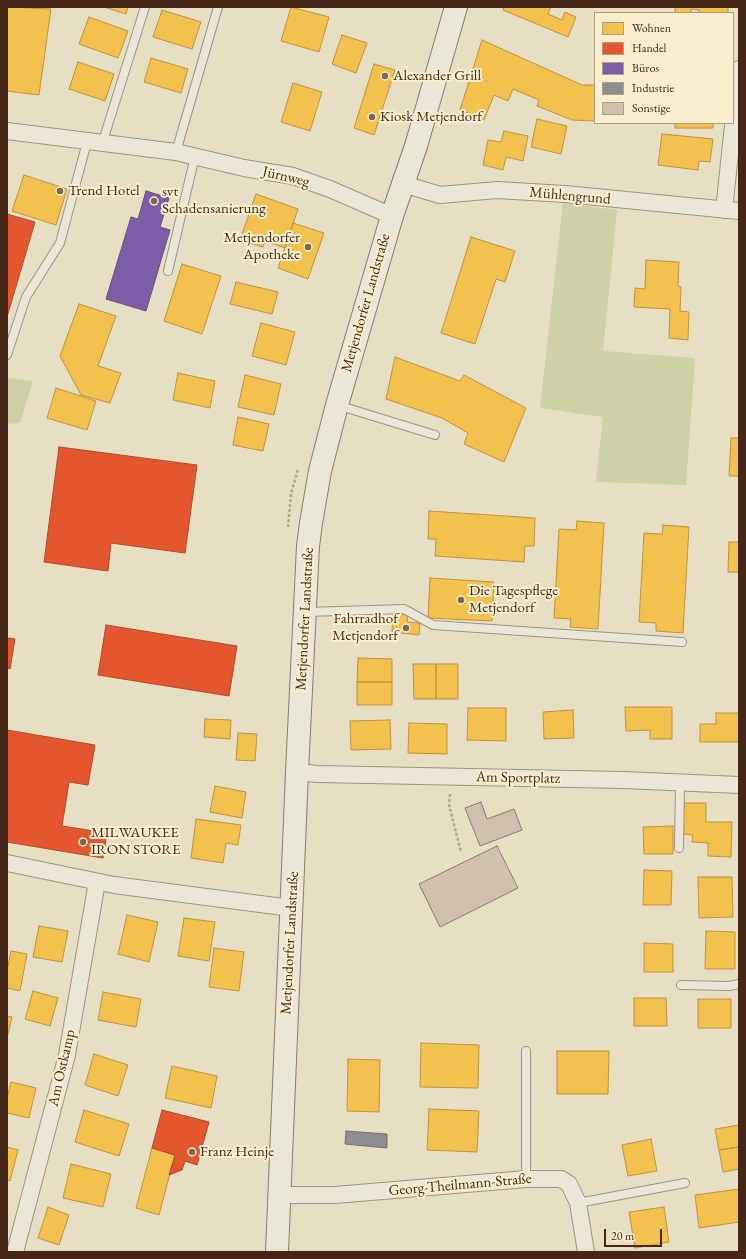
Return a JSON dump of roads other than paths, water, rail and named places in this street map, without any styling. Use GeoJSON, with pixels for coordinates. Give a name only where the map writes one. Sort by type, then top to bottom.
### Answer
{"type":"FeatureCollection","features":[{"type":"Feature","properties":{"kind":"main road","name":"Metjendorfer Landstraße"},"geometry":{"type":"LineString","coordinates":[[277,1252],[297,772],[311,523],[320,471],[337,405],[392,216],[416,146],[456,7]]}},
{"type":"Feature","properties":{"kind":"street"},"geometry":{"type":"LineString","coordinates":[[731,210],[739,69]]}},
{"type":"Feature","properties":{"kind":"street","name":"Jürnweg"},"geometry":{"type":"LineString","coordinates":[[7,131],[176,152],[244,168],[293,176],[330,189],[392,216]]}},
{"type":"Feature","properties":{"kind":"street","name":"Mühlengrund"},"geometry":{"type":"LineString","coordinates":[[403,184],[440,195],[497,190],[565,194],[731,210]]}},
{"type":"Feature","properties":{"kind":"street","name":"Am Sportplatz"},"geometry":{"type":"LineString","coordinates":[[297,772],[450,778],[680,782],[739,785]]}},
{"type":"Feature","properties":{"kind":"street"},"geometry":{"type":"LineString","coordinates":[[7,863],[98,882],[291,908]]}},
{"type":"Feature","properties":{"kind":"street","name":"Am Ostkamp"},"geometry":{"type":"LineString","coordinates":[[15,1252],[67,1055],[98,882]]}},
{"type":"Feature","properties":{"kind":"street","name":"Georg-Theilmann-Straße"},"geometry":{"type":"LineString","coordinates":[[280,1195],[335,1195],[526,1179],[560,1179],[569,1184],[578,1202],[586,1252]]}},
{"type":"Feature","properties":{"kind":"lane"},"geometry":{"type":"LineString","coordinates":[[7,355],[26,297],[60,243],[145,7]]}},
{"type":"Feature","properties":{"kind":"lane"},"geometry":{"type":"LineString","coordinates":[[176,152],[218,7]]}},
{"type":"Feature","properties":{"kind":"lane"},"geometry":{"type":"LineString","coordinates":[[168,271],[195,156]]}},
{"type":"Feature","properties":{"kind":"lane"},"geometry":{"type":"LineString","coordinates":[[337,405],[436,435]]}},
{"type":"Feature","properties":{"kind":"lane"},"geometry":{"type":"LineString","coordinates":[[305,612],[404,609],[433,625],[682,642]]}},
{"type":"Feature","properties":{"kind":"lane"},"geometry":{"type":"LineString","coordinates":[[679,848],[680,782]]}},
{"type":"Feature","properties":{"kind":"lane"},"geometry":{"type":"LineString","coordinates":[[682,986],[729,986],[739,984]]}},
{"type":"Feature","properties":{"kind":"lane"},"geometry":{"type":"LineString","coordinates":[[526,1051],[526,1179]]}},
{"type":"Feature","properties":{"kind":"lane"},"geometry":{"type":"LineString","coordinates":[[578,1202],[685,1183]]}},
{"type":"Feature","properties":{"kind":"place","name":"Alexander Grill"},"geometry":{"type":"Point","coordinates":[385,76]}},
{"type":"Feature","properties":{"kind":"place","name":"Kiosk Metjendorf"},"geometry":{"type":"Point","coordinates":[372,117]}},
{"type":"Feature","properties":{"kind":"place","name":"Trend Hotel"},"geometry":{"type":"Point","coordinates":[60,191]}},
{"type":"Feature","properties":{"kind":"place","name":"svt Schadensanierung"},"geometry":{"type":"Point","coordinates":[154,201]}},
{"type":"Feature","properties":{"kind":"place","name":"Metjendorfer Apotheke"},"geometry":{"type":"Point","coordinates":[308,247]}},
{"type":"Feature","properties":{"kind":"place","name":"Die Tagespflege Metjendorf"},"geometry":{"type":"Point","coordinates":[461,600]}},
{"type":"Feature","properties":{"kind":"place","name":"Fahrradhof Metjendorf"},"geometry":{"type":"Point","coordinates":[406,628]}},
{"type":"Feature","properties":{"kind":"place","name":"MILWAUKEE IRON STORE"},"geometry":{"type":"Point","coordinates":[83,842]}},
{"type":"Feature","properties":{"kind":"place","name":"Franz Heinje"},"geometry":{"type":"Point","coordinates":[192,1152]}}]}
